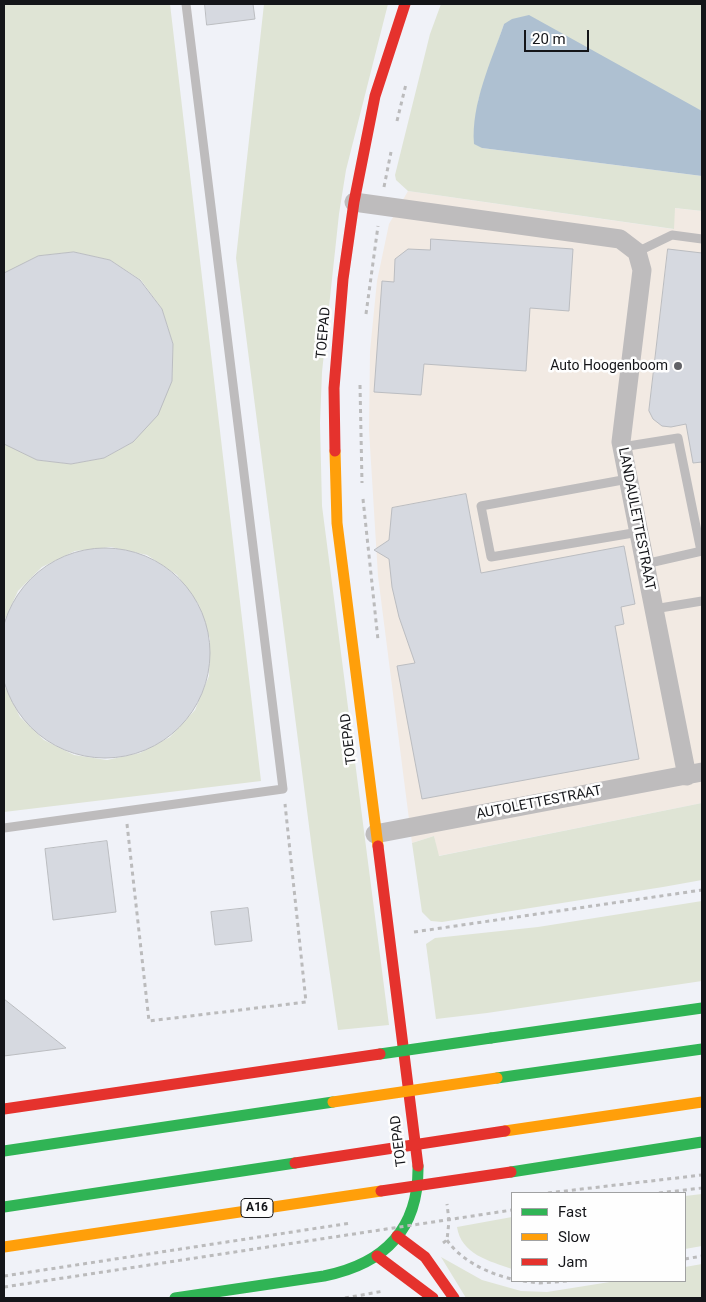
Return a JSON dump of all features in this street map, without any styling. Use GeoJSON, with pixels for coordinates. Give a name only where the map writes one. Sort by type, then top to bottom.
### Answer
{"type":"FeatureCollection","features":[{"type":"Feature","properties":{"kind":"main road","name":"TOEPAD"},"geometry":{"type":"LineString","coordinates":[[175,1298],[332,1274],[366,1263],[378,1256],[398,1236],[407,1221],[415,1191],[418,1168],[337,523],[334,388],[343,279],[354,202],[375,96],[405,4]]}},
{"type":"Feature","properties":{"kind":"main road"},"geometry":{"type":"LineString","coordinates":[[4,1109],[702,1008]]}},
{"type":"Feature","properties":{"kind":"main road"},"geometry":{"type":"LineString","coordinates":[[4,1151],[702,1049]]}},
{"type":"Feature","properties":{"kind":"main road"},"geometry":{"type":"LineString","coordinates":[[4,1207],[702,1102]]}},
{"type":"Feature","properties":{"kind":"main road","name":"A16"},"geometry":{"type":"LineString","coordinates":[[4,1247],[702,1142]]}},
{"type":"Feature","properties":{"kind":"main road"},"geometry":{"type":"LineString","coordinates":[[398,1236],[424,1257],[454,1298]]}},
{"type":"Feature","properties":{"kind":"main road"},"geometry":{"type":"LineString","coordinates":[[378,1256],[403,1277],[433,1298]]}},
{"type":"Feature","properties":{"kind":"street"},"geometry":{"type":"LineString","coordinates":[[354,202],[620,239],[637,252]]}},
{"type":"Feature","properties":{"kind":"street","name":"LANDAULETTESTRAAT"},"geometry":{"type":"LineString","coordinates":[[637,252],[642,270],[621,442],[654,610],[694,774]]}},
{"type":"Feature","properties":{"kind":"street","name":"AUTOLETTESTRAAT"},"geometry":{"type":"LineString","coordinates":[[375,834],[694,774]]}},
{"type":"Feature","properties":{"kind":"lane"},"geometry":{"type":"LineString","coordinates":[[4,828],[283,789],[186,4]]}},
{"type":"Feature","properties":{"kind":"lane"},"geometry":{"type":"LineString","coordinates":[[637,252],[672,235],[702,239]]}},
{"type":"Feature","properties":{"kind":"lane"},"geometry":{"type":"LineString","coordinates":[[622,447],[678,438],[702,551],[646,564]]}},
{"type":"Feature","properties":{"kind":"lane"},"geometry":{"type":"LineString","coordinates":[[628,479],[481,506],[491,557],[639,532]]}},
{"type":"Feature","properties":{"kind":"lane"},"geometry":{"type":"LineString","coordinates":[[654,610],[702,601]]}},
{"type":"Feature","properties":{"kind":"path"},"geometry":{"type":"LineString","coordinates":[[396,122],[408,77]]}},
{"type":"Feature","properties":{"kind":"path"},"geometry":{"type":"LineString","coordinates":[[366,322],[380,206],[391,150]]}},
{"type":"Feature","properties":{"kind":"path"},"geometry":{"type":"LineString","coordinates":[[360,381],[362,484]]}},
{"type":"Feature","properties":{"kind":"path"},"geometry":{"type":"LineString","coordinates":[[362,494],[378,641]]}},
{"type":"Feature","properties":{"kind":"path"},"geometry":{"type":"LineString","coordinates":[[126,811],[149,1021],[306,1002],[283,789]]}},
{"type":"Feature","properties":{"kind":"path"},"geometry":{"type":"LineString","coordinates":[[414,932],[702,890]]}},
{"type":"Feature","properties":{"kind":"path"},"geometry":{"type":"LineString","coordinates":[[559,1192],[702,1176]]}},
{"type":"Feature","properties":{"kind":"path"},"geometry":{"type":"LineString","coordinates":[[615,1187],[615,1192]]}},
{"type":"Feature","properties":{"kind":"path"},"geometry":{"type":"LineString","coordinates":[[668,1192],[702,1188]]}},
{"type":"Feature","properties":{"kind":"path"},"geometry":{"type":"LineString","coordinates":[[444,1209],[454,1207]]}},
{"type":"Feature","properties":{"kind":"path"},"geometry":{"type":"LineString","coordinates":[[4,1287],[511,1210]]}},
{"type":"Feature","properties":{"kind":"path"},"geometry":{"type":"LineString","coordinates":[[4,1276],[356,1222]]}},
{"type":"Feature","properties":{"kind":"path"},"geometry":{"type":"LineString","coordinates":[[447,1240],[451,1247],[470,1261],[511,1279]]}},
{"type":"Feature","properties":{"kind":"path"},"geometry":{"type":"LineString","coordinates":[[686,1259],[702,1256]]}},
{"type":"Feature","properties":{"kind":"path"},"geometry":{"type":"LineString","coordinates":[[531,1282],[554,1282]]}},
{"type":"Feature","properties":{"kind":"shaded area"},"geometry":{"type":"Polygon","coordinates":[[[408,191],[673,229],[674,208],[702,211],[702,803],[438,856],[434,836],[412,843],[378,576],[369,430],[370,351],[377,281],[389,224],[408,191]]]}},
{"type":"Feature","properties":{"kind":"green space"},"geometry":{"type":"Polygon","coordinates":[[[4,4],[170,4],[261,781],[4,812],[4,685],[20,717],[44,740],[74,755],[107,760],[140,753],[170,737],[195,710],[209,676],[210,639],[199,605],[177,575],[147,555],[111,547],[75,551],[42,567],[18,591],[4,621],[4,442],[37,460],[71,464],[104,458],[133,442],[172,381],[173,344],[162,309],[141,280],[110,260],[74,252],[38,256],[4,274],[4,4]]]}},
{"type":"Feature","properties":{"kind":"green space"},"geometry":{"type":"Polygon","coordinates":[[[264,4],[388,4],[346,170],[339,214],[322,372],[320,423],[322,506],[389,1025],[338,1030],[313,857],[236,258],[264,4]]]}},
{"type":"Feature","properties":{"kind":"green space"},"geometry":{"type":"Polygon","coordinates":[[[441,4],[702,4],[702,111],[504,24],[478,101],[482,148],[702,176],[702,211],[675,208],[674,229],[408,191],[396,180],[395,175],[430,34],[441,4]]]}},
{"type":"Feature","properties":{"kind":"green space"},"geometry":{"type":"Polygon","coordinates":[[[702,803],[702,880],[442,922],[431,921],[422,912],[412,843],[434,836],[439,856],[702,803]]]}},
{"type":"Feature","properties":{"kind":"green space"},"geometry":{"type":"Polygon","coordinates":[[[702,901],[702,981],[436,1019],[426,944],[435,938],[538,927],[702,901]]]}},
{"type":"Feature","properties":{"kind":"green space"},"geometry":{"type":"Polygon","coordinates":[[[702,1194],[702,1246],[686,1249],[686,1196],[702,1194]]]}},
{"type":"Feature","properties":{"kind":"green space"},"geometry":{"type":"Polygon","coordinates":[[[511,1217],[511,1269],[477,1255],[470,1250],[464,1244],[457,1227],[511,1217]]]}},
{"type":"Feature","properties":{"kind":"green space"},"geometry":{"type":"Polygon","coordinates":[[[441,1257],[482,1280],[521,1291],[547,1292],[610,1282],[686,1282],[686,1267],[702,1264],[702,1298],[466,1298],[441,1257]]]}},
{"type":"Feature","properties":{"kind":"water"},"geometry":{"type":"Polygon","coordinates":[[[529,15],[702,111],[702,176],[482,148],[474,144],[474,129],[479,98],[504,24],[512,19],[529,15]]]}},
{"type":"Feature","properties":{"kind":"building"},"geometry":{"type":"Polygon","coordinates":[[[205,4],[253,4],[255,19],[207,25],[205,4]]]}},
{"type":"Feature","properties":{"kind":"building"},"geometry":{"type":"Polygon","coordinates":[[[431,239],[573,249],[569,311],[530,308],[526,371],[424,364],[421,395],[374,392],[382,281],[394,282],[395,259],[408,249],[430,250],[431,239]]]}},
{"type":"Feature","properties":{"kind":"building","name":"Auto Hoogenboom"},"geometry":{"type":"Polygon","coordinates":[[[668,249],[702,253],[702,462],[693,463],[686,424],[671,427],[662,426],[653,419],[649,411],[668,249]]]}},
{"type":"Feature","properties":{"kind":"building"},"geometry":{"type":"Polygon","coordinates":[[[74,252],[110,260],[140,280],[162,309],[173,344],[172,381],[158,415],[133,442],[104,458],[71,464],[37,460],[4,444],[4,273],[38,256],[74,252]]]}},
{"type":"Feature","properties":{"kind":"building"},"geometry":{"type":"Polygon","coordinates":[[[466,494],[481,573],[624,546],[635,604],[621,607],[624,624],[615,626],[639,759],[422,799],[397,666],[415,663],[399,617],[392,587],[389,559],[374,550],[389,540],[392,508],[466,494]]]}},
{"type":"Feature","properties":{"kind":"building"},"geometry":{"type":"Polygon","coordinates":[[[95,548],[115,548],[136,552],[155,560],[172,572],[186,586],[198,603],[206,622],[210,653],[206,684],[198,703],[186,720],[172,734],[155,746],[136,754],[115,758],[95,758],[74,754],[55,746],[38,734],[24,720],[12,703],[4,684],[0,663],[0,643],[4,622],[12,603],[24,586],[38,572],[55,560],[74,552],[95,548]]]}},
{"type":"Feature","properties":{"kind":"building"},"geometry":{"type":"Polygon","coordinates":[[[107,841],[116,912],[53,920],[45,849],[107,841]]]}},
{"type":"Feature","properties":{"kind":"building"},"geometry":{"type":"Polygon","coordinates":[[[248,908],[252,941],[215,945],[211,912],[248,908]]]}},
{"type":"Feature","properties":{"kind":"building"},"geometry":{"type":"Polygon","coordinates":[[[4,999],[66,1048],[4,1056],[4,999]]]}},
{"type":"Feature","properties":{"kind":"traffic: fast"},"geometry":{"type":"LineString","coordinates":[[491,1038],[702,1008]]}},
{"type":"Feature","properties":{"kind":"traffic: fast"},"geometry":{"type":"LineString","coordinates":[[380,1054],[491,1038]]}},
{"type":"Feature","properties":{"kind":"traffic: fast"},"geometry":{"type":"LineString","coordinates":[[497,1078],[702,1049]]}},
{"type":"Feature","properties":{"kind":"traffic: fast"},"geometry":{"type":"LineString","coordinates":[[4,1151],[333,1102]]}},
{"type":"Feature","properties":{"kind":"traffic: fast"},"geometry":{"type":"LineString","coordinates":[[511,1172],[702,1142]]}},
{"type":"Feature","properties":{"kind":"traffic: fast"},"geometry":{"type":"LineString","coordinates":[[4,1207],[295,1163]]}},
{"type":"Feature","properties":{"kind":"traffic: fast"},"geometry":{"type":"LineString","coordinates":[[175,1298],[324,1276],[364,1263],[380,1253],[405,1226],[417,1189],[418,1166]]}},
{"type":"Feature","properties":{"kind":"traffic: slow"},"geometry":{"type":"LineString","coordinates":[[335,451],[337,523],[378,846]]}},
{"type":"Feature","properties":{"kind":"traffic: slow"},"geometry":{"type":"LineString","coordinates":[[333,1102],[497,1078]]}},
{"type":"Feature","properties":{"kind":"traffic: slow"},"geometry":{"type":"LineString","coordinates":[[505,1131],[702,1102]]}},
{"type":"Feature","properties":{"kind":"traffic: slow"},"geometry":{"type":"LineString","coordinates":[[4,1247],[381,1191]]}},
{"type":"Feature","properties":{"kind":"traffic: jam"},"geometry":{"type":"LineString","coordinates":[[335,451],[334,388],[343,279],[354,202],[375,96],[405,4]]}},
{"type":"Feature","properties":{"kind":"traffic: jam"},"geometry":{"type":"LineString","coordinates":[[378,846],[418,1166]]}},
{"type":"Feature","properties":{"kind":"traffic: jam"},"geometry":{"type":"LineString","coordinates":[[4,1109],[380,1054]]}},
{"type":"Feature","properties":{"kind":"traffic: jam"},"geometry":{"type":"LineString","coordinates":[[295,1163],[505,1131]]}},
{"type":"Feature","properties":{"kind":"traffic: jam"},"geometry":{"type":"LineString","coordinates":[[381,1191],[511,1172]]}},
{"type":"Feature","properties":{"kind":"traffic: jam"},"geometry":{"type":"LineString","coordinates":[[397,1236],[425,1257],[454,1298]]}},
{"type":"Feature","properties":{"kind":"traffic: jam"},"geometry":{"type":"LineString","coordinates":[[377,1256],[433,1298]]}},
{"type":"Feature","properties":{"kind":"place","name":"Auto Hoogenboom"},"geometry":{"type":"Point","coordinates":[678,366]}}]}
